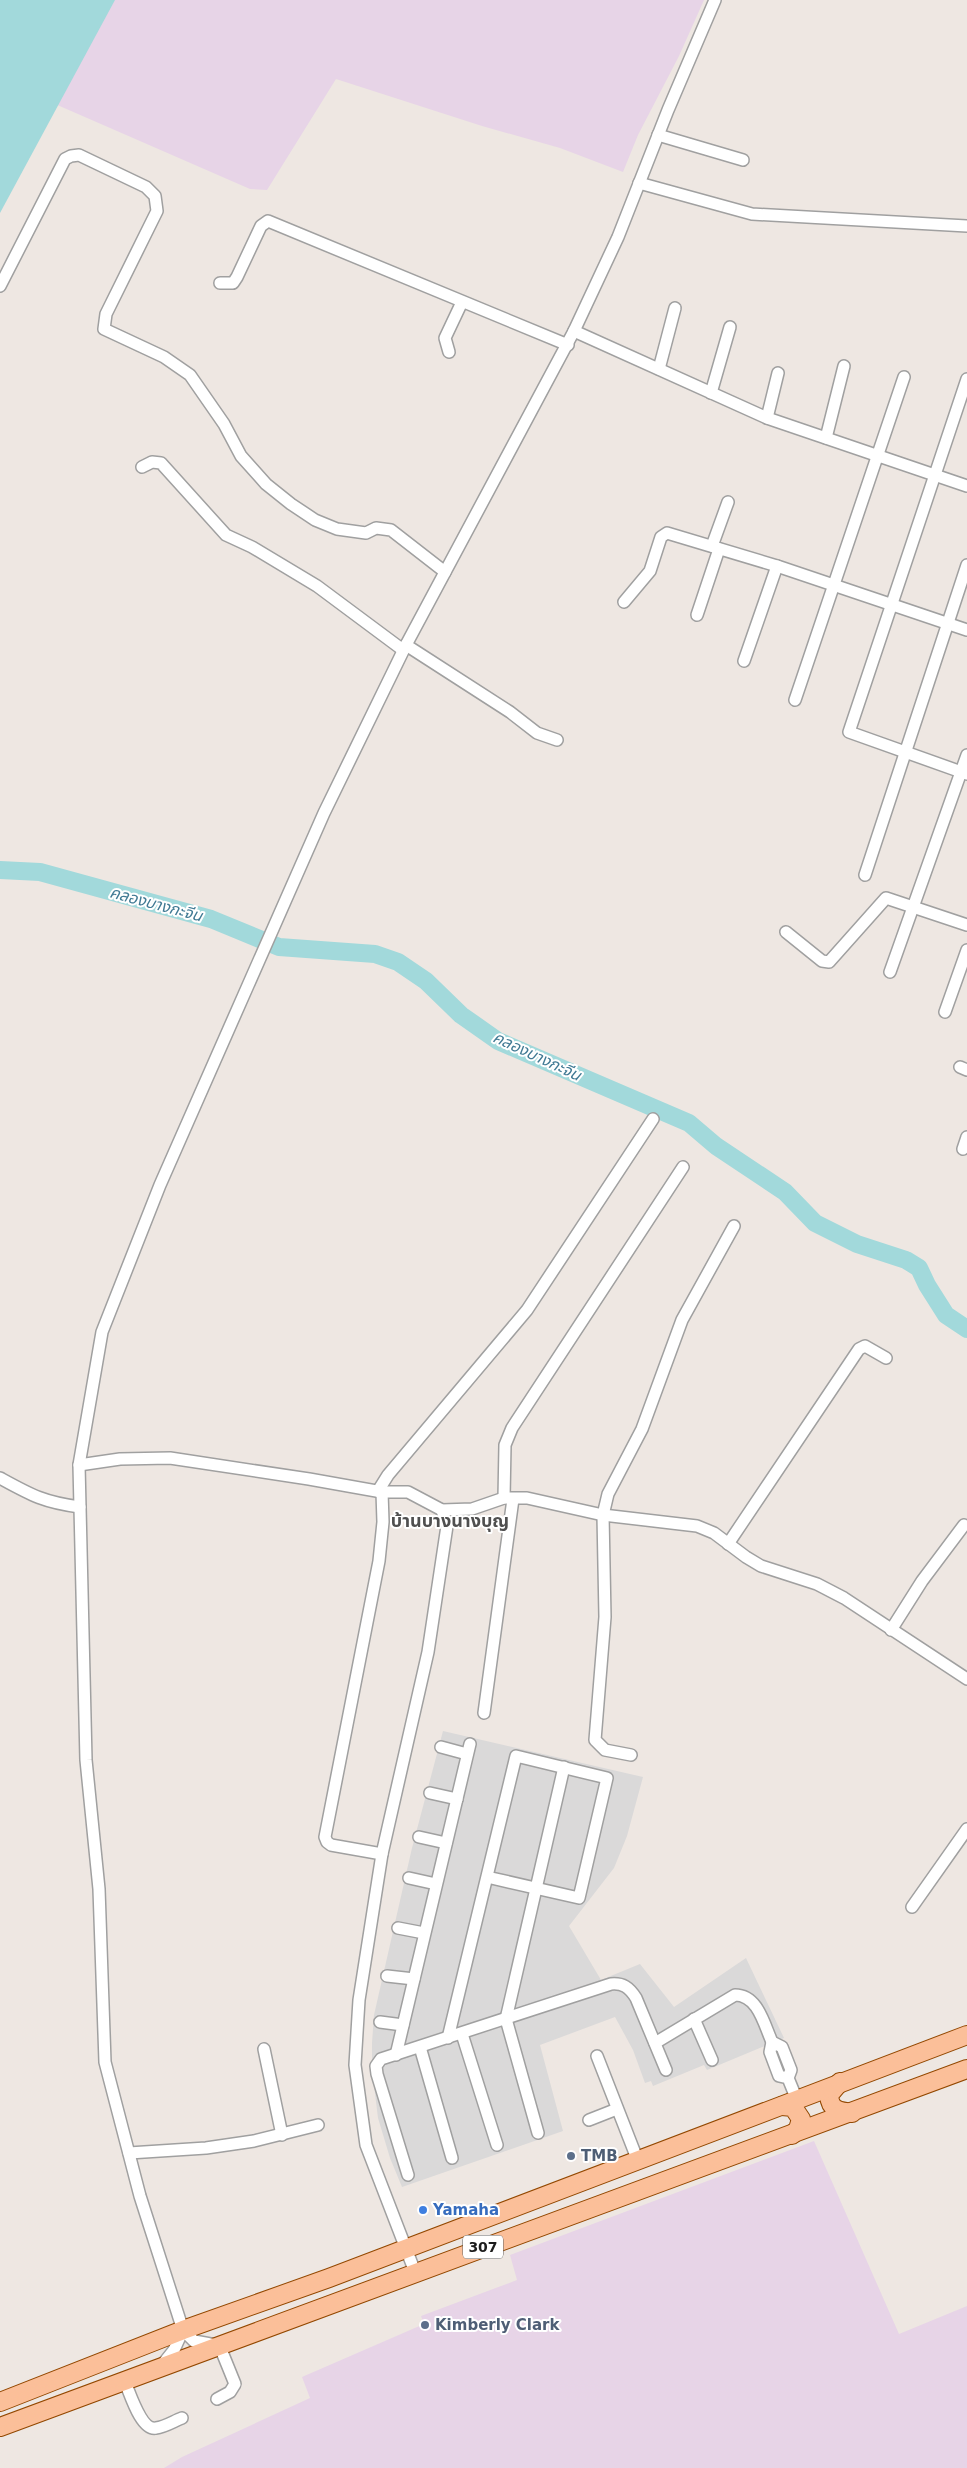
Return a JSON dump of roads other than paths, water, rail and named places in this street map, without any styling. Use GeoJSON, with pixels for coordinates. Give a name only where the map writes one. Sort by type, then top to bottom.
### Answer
{"type":"FeatureCollection","features":[{"type":"Feature","properties":{"kind":"main road","name":"307"},"geometry":{"type":"LineString","coordinates":[[0,2402],[183,2330],[406,2249],[967,2035]]}},
{"type":"Feature","properties":{"kind":"main road","name":"307"},"geometry":{"type":"LineString","coordinates":[[0,2428],[223,2347],[415,2272],[852,2113],[967,2069]]}},
{"type":"Feature","properties":{"kind":"main road"},"geometry":{"type":"LineString","coordinates":[[840,2082],[829,2095],[830,2105],[840,2111],[852,2113]]}},
{"type":"Feature","properties":{"kind":"main road"},"geometry":{"type":"LineString","coordinates":[[790,2103],[788,2105],[797,2110],[801,2118],[798,2129],[792,2135]]}},
{"type":"Feature","properties":{"kind":"main road"},"geometry":{"type":"LineString","coordinates":[[251,2306],[261,2332]]}},
{"type":"Feature","properties":{"kind":"street"},"geometry":{"type":"LineString","coordinates":[[218,2399],[230,2392],[235,2384],[223,2347],[194,2341],[183,2330],[140,2196],[105,2062],[99,1889],[86,1760],[79,1465],[102,1332],[160,1185],[324,812],[405,648],[568,345],[639,183],[714,0]]}},
{"type":"Feature","properties":{"kind":"street"},"geometry":{"type":"LineString","coordinates":[[658,135],[743,160]]}},
{"type":"Feature","properties":{"kind":"street"},"geometry":{"type":"LineString","coordinates":[[0,286],[62,163],[70,156],[79,155],[146,187],[154,196],[157,211],[106,314],[104,329],[164,357],[190,375],[224,424],[241,456],[266,484],[291,504],[315,520],[337,529],[366,533],[376,528],[391,530],[445,572]]}},
{"type":"Feature","properties":{"kind":"street"},"geometry":{"type":"LineString","coordinates":[[639,183],[752,214],[967,226]]}},
{"type":"Feature","properties":{"kind":"street"},"geometry":{"type":"LineString","coordinates":[[220,283],[233,283],[238,277],[261,226],[268,221],[568,345]]}},
{"type":"Feature","properties":{"kind":"street"},"geometry":{"type":"LineString","coordinates":[[449,352],[445,338],[462,302]]}},
{"type":"Feature","properties":{"kind":"street"},"geometry":{"type":"LineString","coordinates":[[659,368],[675,308]]}},
{"type":"Feature","properties":{"kind":"street"},"geometry":{"type":"LineString","coordinates":[[712,393],[730,327]]}},
{"type":"Feature","properties":{"kind":"street"},"geometry":{"type":"LineString","coordinates":[[574,331],[767,418],[967,486]]}},
{"type":"Feature","properties":{"kind":"street"},"geometry":{"type":"LineString","coordinates":[[826,438],[844,366]]}},
{"type":"Feature","properties":{"kind":"street"},"geometry":{"type":"LineString","coordinates":[[767,418],[778,374]]}},
{"type":"Feature","properties":{"kind":"street"},"geometry":{"type":"LineString","coordinates":[[795,700],[904,377]]}},
{"type":"Feature","properties":{"kind":"street"},"geometry":{"type":"LineString","coordinates":[[964,773],[849,732],[933,474],[967,379]]}},
{"type":"Feature","properties":{"kind":"street"},"geometry":{"type":"LineString","coordinates":[[142,467],[152,462],[161,463],[226,536],[252,547],[316,586],[405,648],[510,712],[537,733],[557,740]]}},
{"type":"Feature","properties":{"kind":"street"},"geometry":{"type":"LineString","coordinates":[[696,615],[728,502]]}},
{"type":"Feature","properties":{"kind":"street"},"geometry":{"type":"LineString","coordinates":[[624,602],[650,572],[661,537],[667,533],[777,566],[967,630]]}},
{"type":"Feature","properties":{"kind":"street"},"geometry":{"type":"LineString","coordinates":[[865,875],[967,565]]}},
{"type":"Feature","properties":{"kind":"street"},"geometry":{"type":"LineString","coordinates":[[744,661],[777,566]]}},
{"type":"Feature","properties":{"kind":"street"},"geometry":{"type":"LineString","coordinates":[[890,972],[912,907],[964,773],[967,755]]}},
{"type":"Feature","properties":{"kind":"street"},"geometry":{"type":"LineString","coordinates":[[786,932],[822,961],[829,962],[886,898],[967,926]]}},
{"type":"Feature","properties":{"kind":"street"},"geometry":{"type":"LineString","coordinates":[[944,1012],[967,950]]}},
{"type":"Feature","properties":{"kind":"street"},"geometry":{"type":"LineString","coordinates":[[382,1854],[331,1845],[325,1837],[378,1561],[383,1522],[380,1492],[388,1475],[527,1310],[653,1119]]}},
{"type":"Feature","properties":{"kind":"street"},"geometry":{"type":"LineString","coordinates":[[963,1149],[967,1137]]}},
{"type":"Feature","properties":{"kind":"street"},"geometry":{"type":"LineString","coordinates":[[484,1713],[508,1498],[505,1445],[512,1428],[683,1167]]}},
{"type":"Feature","properties":{"kind":"street"},"geometry":{"type":"LineString","coordinates":[[630,1755],[606,1750],[595,1740],[605,1617],[603,1515],[608,1494],[642,1429],[682,1320],[734,1226]]}},
{"type":"Feature","properties":{"kind":"street"},"geometry":{"type":"LineString","coordinates":[[728,1544],[859,1348],[865,1346],[886,1358]]}},
{"type":"Feature","properties":{"kind":"street"},"geometry":{"type":"LineString","coordinates":[[79,1465],[120,1459],[170,1458],[309,1478],[380,1492],[408,1492],[442,1510],[472,1509],[508,1498],[527,1498],[603,1515],[697,1526],[714,1533],[761,1566],[826,1588],[967,1679]]}},
{"type":"Feature","properties":{"kind":"street"},"geometry":{"type":"LineString","coordinates":[[0,1478],[37,1498],[51,1503],[80,1507]]}},
{"type":"Feature","properties":{"kind":"street"},"geometry":{"type":"LineString","coordinates":[[415,2272],[366,2145],[355,2065],[359,2000],[382,1854],[428,1652],[447,1526],[442,1510]]}},
{"type":"Feature","properties":{"kind":"street"},"geometry":{"type":"LineString","coordinates":[[891,1630],[922,1580],[964,1524]]}},
{"type":"Feature","properties":{"kind":"street"},"geometry":{"type":"LineString","coordinates":[[396,2055],[468,1749],[441,1747]]}},
{"type":"Feature","properties":{"kind":"street"},"geometry":{"type":"LineString","coordinates":[[448,2038],[516,1756],[607,1778],[578,1898],[487,1878]]}},
{"type":"Feature","properties":{"kind":"street"},"geometry":{"type":"LineString","coordinates":[[538,2133],[506,2019],[564,1767]]}},
{"type":"Feature","properties":{"kind":"street"},"geometry":{"type":"LineString","coordinates":[[430,1793],[456,1799]]}},
{"type":"Feature","properties":{"kind":"street"},"geometry":{"type":"LineString","coordinates":[[912,1908],[967,1829]]}},
{"type":"Feature","properties":{"kind":"street"},"geometry":{"type":"LineString","coordinates":[[419,1837],[446,1843]]}},
{"type":"Feature","properties":{"kind":"street"},"geometry":{"type":"LineString","coordinates":[[409,1878],[436,1884]]}},
{"type":"Feature","properties":{"kind":"street"},"geometry":{"type":"LineString","coordinates":[[398,1928],[424,1933]]}},
{"type":"Feature","properties":{"kind":"street"},"geometry":{"type":"LineString","coordinates":[[386,1976],[414,1979]]}},
{"type":"Feature","properties":{"kind":"street"},"geometry":{"type":"LineString","coordinates":[[408,2175],[376,2066],[381,2059],[611,1984],[620,1983],[631,1990],[636,1998],[666,2070]]}},
{"type":"Feature","properties":{"kind":"street"},"geometry":{"type":"LineString","coordinates":[[655,2043],[730,1996],[735,1994],[747,1996],[753,2002],[772,2042],[770,2052],[779,2076],[788,2078],[790,2103]]}},
{"type":"Feature","properties":{"kind":"street"},"geometry":{"type":"LineString","coordinates":[[694,2019],[712,2060]]}},
{"type":"Feature","properties":{"kind":"street"},"geometry":{"type":"LineString","coordinates":[[380,2022],[403,2025]]}},
{"type":"Feature","properties":{"kind":"street"},"geometry":{"type":"LineString","coordinates":[[462,2034],[497,2145]]}},
{"type":"Feature","properties":{"kind":"street"},"geometry":{"type":"LineString","coordinates":[[420,2047],[452,2158]]}},
{"type":"Feature","properties":{"kind":"street"},"geometry":{"type":"LineString","coordinates":[[264,2049],[282,2135]]}},
{"type":"Feature","properties":{"kind":"street"},"geometry":{"type":"LineString","coordinates":[[598,2056],[616,2109],[638,2161]]}},
{"type":"Feature","properties":{"kind":"street"},"geometry":{"type":"LineString","coordinates":[[589,2120],[616,2109]]}},
{"type":"Feature","properties":{"kind":"street"},"geometry":{"type":"LineString","coordinates":[[129,2153],[206,2148],[282,2135],[318,2125]]}},
{"type":"Feature","properties":{"kind":"street"},"geometry":{"type":"LineString","coordinates":[[156,2371],[174,2350],[183,2330]]}},
{"type":"Feature","properties":{"kind":"street"},"geometry":{"type":"LineString","coordinates":[[125,2382],[142,2420],[150,2428],[156,2428],[182,2418]]}},
{"type":"Feature","properties":{"kind":"water"},"geometry":{"type":"Polygon","coordinates":[[[0,0],[115,0],[0,213],[0,0]]]}},
{"type":"Feature","properties":{"kind":"waterway","name":"คลองบางกะจีน"},"geometry":{"type":"LineString","coordinates":[[0,870],[40,872],[211,919],[279,947],[375,954],[398,962],[426,981],[461,1015],[498,1041],[689,1123],[716,1146],[785,1192],[815,1223],[857,1244],[906,1260],[919,1268],[927,1285],[946,1315],[967,1329]]}},
{"type":"Feature","properties":{"kind":"place","name":"TMB"},"geometry":{"type":"Point","coordinates":[571,2156]}},
{"type":"Feature","properties":{"kind":"place","name":"Yamaha"},"geometry":{"type":"Point","coordinates":[423,2210]}},
{"type":"Feature","properties":{"kind":"place","name":"Kimberly Clark"},"geometry":{"type":"Point","coordinates":[425,2325]}},
{"type":"Feature","properties":{"kind":"district","name":"บ้านบางนางบุญ"},"geometry":{"type":"Point","coordinates":[450,1520]}}]}
